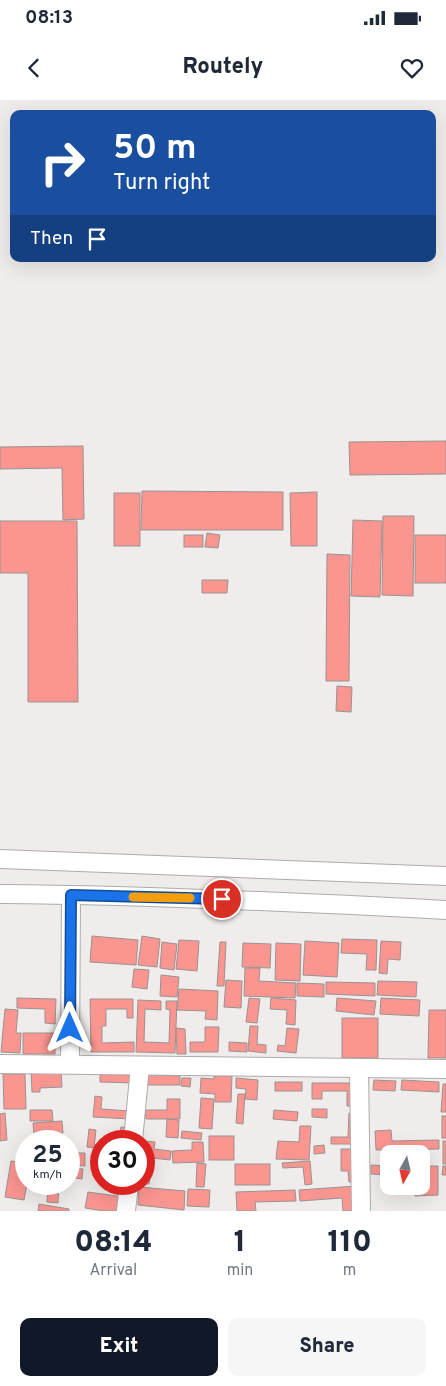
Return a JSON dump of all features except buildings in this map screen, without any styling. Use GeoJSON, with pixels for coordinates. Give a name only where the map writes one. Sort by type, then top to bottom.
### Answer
{"type":"FeatureCollection","features":[{"type":"Feature","properties":{"kind":"street"},"geometry":{"type":"LineString","coordinates":[[0,859],[446,876]]}},
{"type":"Feature","properties":{"kind":"street"},"geometry":{"type":"LineString","coordinates":[[0,894],[260,900],[446,910]]}},
{"type":"Feature","properties":{"kind":"street"},"geometry":{"type":"LineString","coordinates":[[70,1064],[71,895]]}},
{"type":"Feature","properties":{"kind":"street"},"geometry":{"type":"LineString","coordinates":[[0,1064],[446,1069]]}},
{"type":"Feature","properties":{"kind":"street"},"geometry":{"type":"LineString","coordinates":[[134,1130],[140,1066]]}},
{"type":"Feature","properties":{"kind":"street"},"geometry":{"type":"LineString","coordinates":[[359,1068],[361,1211]]}},
{"type":"Feature","properties":{"kind":"street"},"geometry":{"type":"LineString","coordinates":[[126,1211],[127,1195]]}},
{"type":"Feature","properties":{"kind":"slow traffic"},"geometry":{"type":"LineString","coordinates":[[133,897],[190,898]]}},
{"type":"Feature","properties":{"kind":"route"},"geometry":{"type":"LineString","coordinates":[[70,1028],[71,895],[222,899]]}}]}
